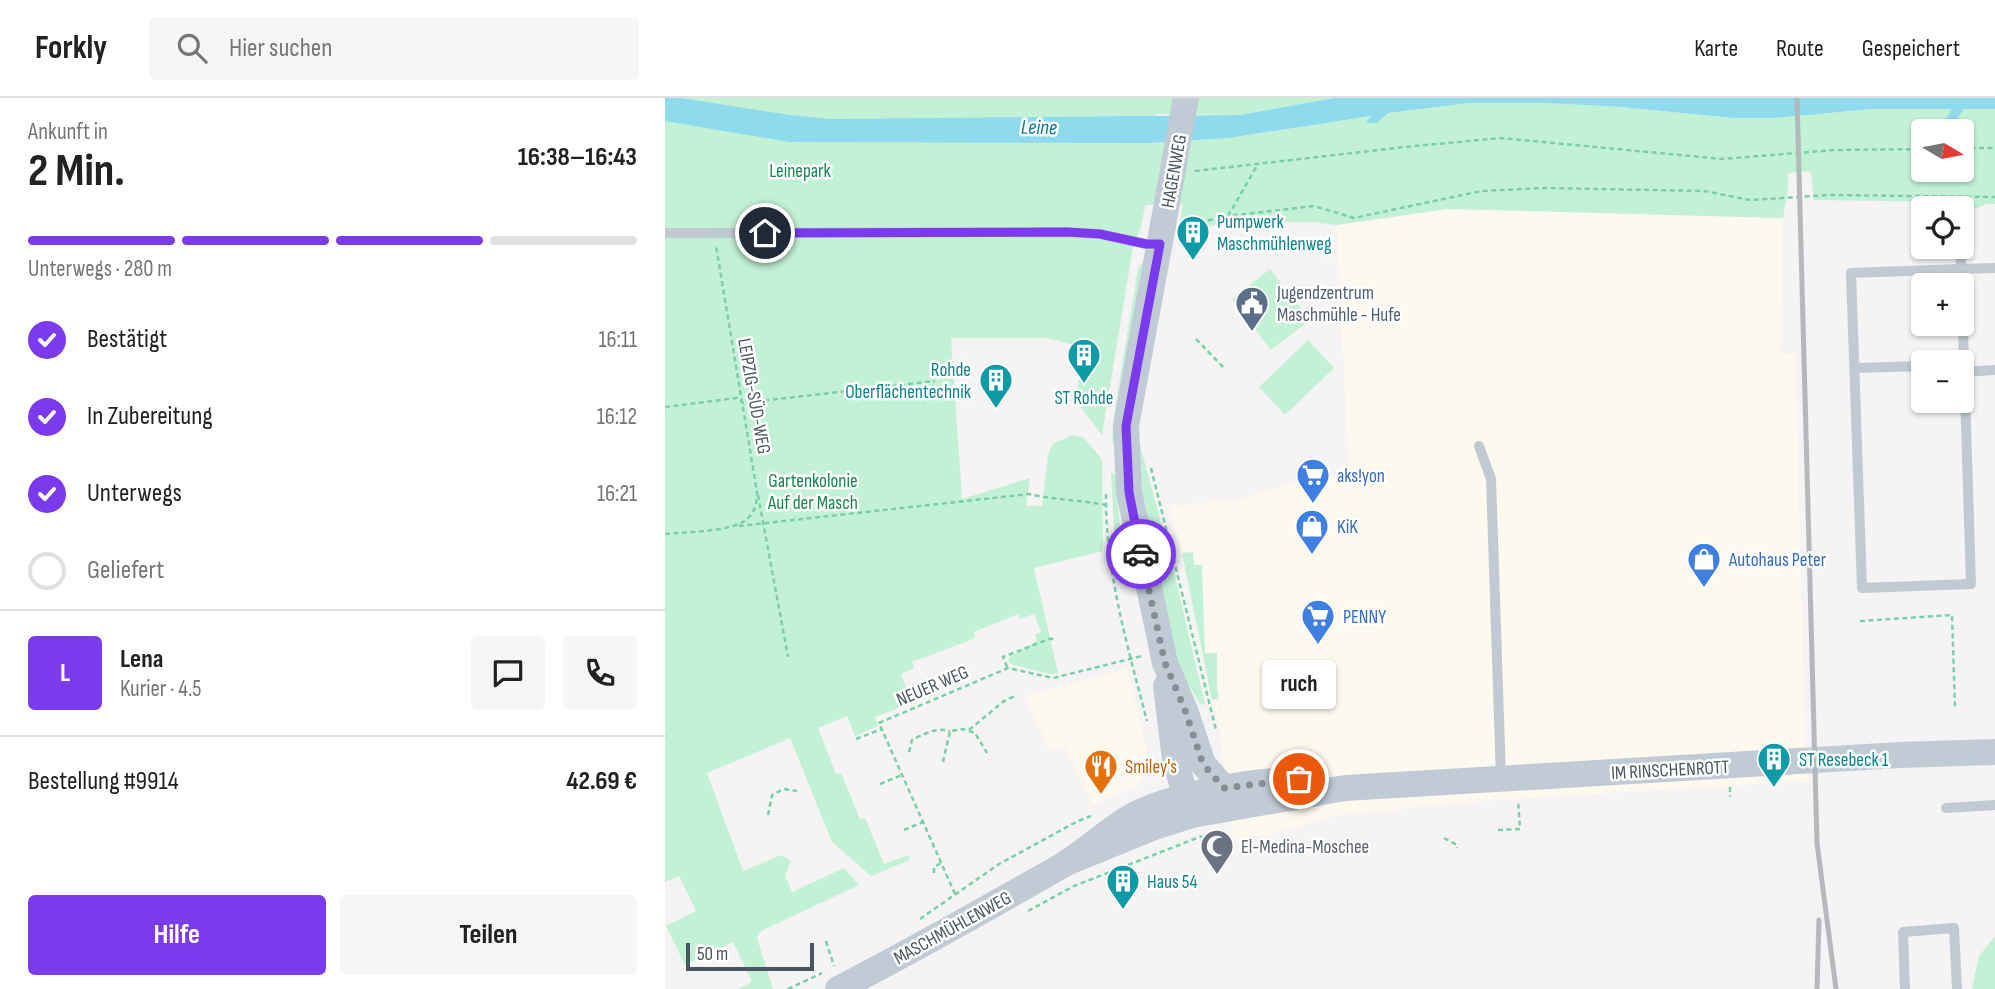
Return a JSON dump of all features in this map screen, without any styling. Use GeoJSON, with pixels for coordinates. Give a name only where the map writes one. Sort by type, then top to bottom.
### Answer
{"type":"FeatureCollection","features":[{"type":"Feature","properties":{"kind":"main road","name":"HAGENWEG"},"geometry":{"type":"LineString","coordinates":[[1161,235],[1187,98]]}},
{"type":"Feature","properties":{"kind":"main road"},"geometry":{"type":"LineString","coordinates":[[1161,235],[1129,404],[1126,438],[1129,492],[1163,656],[1166,704],[1175,759],[1188,806]]}},
{"type":"Feature","properties":{"kind":"main road"},"geometry":{"type":"LineString","coordinates":[[1163,656],[1203,764],[1231,797]]}},
{"type":"Feature","properties":{"kind":"main road","name":"IM RINSCHENROTT"},"geometry":{"type":"LineString","coordinates":[[1231,797],[1345,788],[1509,786],[1900,755],[1995,752]]}},
{"type":"Feature","properties":{"kind":"main road","name":"MASCHMÜHLENWEG"},"geometry":{"type":"LineString","coordinates":[[836,978],[1066,863],[1157,826],[1188,806],[1231,797]]}},
{"type":"Feature","properties":{"kind":"lane"},"geometry":{"type":"LineString","coordinates":[[665,233],[1067,232],[1100,234],[1146,244],[1161,235]]}},
{"type":"Feature","properties":{"kind":"lane"},"geometry":{"type":"LineString","coordinates":[[1961,259],[1961,273]]}},
{"type":"Feature","properties":{"kind":"lane"},"geometry":{"type":"LineString","coordinates":[[1965,413],[1971,584],[1862,587],[1851,273],[1995,268]]}},
{"type":"Feature","properties":{"kind":"lane"},"geometry":{"type":"LineString","coordinates":[[1855,368],[1911,366]]}},
{"type":"Feature","properties":{"kind":"lane"},"geometry":{"type":"LineString","coordinates":[[1974,368],[1995,370]]}},
{"type":"Feature","properties":{"kind":"lane"},"geometry":{"type":"LineString","coordinates":[[1479,446],[1491,479],[1509,786]]}},
{"type":"Feature","properties":{"kind":"lane"},"geometry":{"type":"LineString","coordinates":[[1945,808],[1995,805]]}},
{"type":"Feature","properties":{"kind":"lane"},"geometry":{"type":"LineString","coordinates":[[1905,989],[1903,932],[1954,928],[1957,989]]}},
{"type":"Feature","properties":{"kind":"path"},"geometry":{"type":"LineString","coordinates":[[1189,172],[1501,138],[1722,159],[1834,150],[1911,149]]}},
{"type":"Feature","properties":{"kind":"path"},"geometry":{"type":"LineString","coordinates":[[1974,148],[1995,148]]}},
{"type":"Feature","properties":{"kind":"path"},"geometry":{"type":"LineString","coordinates":[[1228,216],[1258,164]]}},
{"type":"Feature","properties":{"kind":"path"},"geometry":{"type":"LineString","coordinates":[[1161,235],[1174,228],[1228,216],[1314,206],[1354,218],[1481,191],[1545,188],[1704,191],[1750,200],[1830,195],[1993,197],[1995,192]]}},
{"type":"Feature","properties":{"kind":"path","name":"LEIPZIG-SÜD-WEG"},"geometry":{"type":"LineString","coordinates":[[714,233],[757,492],[788,657]]}},
{"type":"Feature","properties":{"kind":"path"},"geometry":{"type":"LineString","coordinates":[[1196,339],[1224,368]]}},
{"type":"Feature","properties":{"kind":"path"},"geometry":{"type":"LineString","coordinates":[[665,407],[737,398],[743,403],[935,381]]}},
{"type":"Feature","properties":{"kind":"path"},"geometry":{"type":"LineString","coordinates":[[1150,465],[1218,737]]}},
{"type":"Feature","properties":{"kind":"path"},"geometry":{"type":"LineString","coordinates":[[736,526],[751,515],[757,502],[757,492]]}},
{"type":"Feature","properties":{"kind":"path"},"geometry":{"type":"LineString","coordinates":[[665,534],[998,496],[1029,494],[1106,505]]}},
{"type":"Feature","properties":{"kind":"path"},"geometry":{"type":"LineString","coordinates":[[1860,621],[1952,615],[1955,707]]}},
{"type":"Feature","properties":{"kind":"path"},"geometry":{"type":"LineString","coordinates":[[1055,639],[1003,657],[1008,668],[1053,678],[1131,660],[1163,656]]}},
{"type":"Feature","properties":{"kind":"path","name":"NEUER WEG"},"geometry":{"type":"LineString","coordinates":[[956,895],[879,723],[1008,668]]}},
{"type":"Feature","properties":{"kind":"path"},"geometry":{"type":"LineString","coordinates":[[909,752],[912,740],[919,736],[939,730],[969,730],[1004,701],[1016,696]]}},
{"type":"Feature","properties":{"kind":"path"},"geometry":{"type":"LineString","coordinates":[[856,739],[882,729]]}},
{"type":"Feature","properties":{"kind":"path"},"geometry":{"type":"LineString","coordinates":[[969,730],[979,737],[987,753]]}},
{"type":"Feature","properties":{"kind":"path"},"geometry":{"type":"LineString","coordinates":[[943,762],[950,731]]}},
{"type":"Feature","properties":{"kind":"path"},"geometry":{"type":"LineString","coordinates":[[880,784],[902,775]]}},
{"type":"Feature","properties":{"kind":"path"},"geometry":{"type":"LineString","coordinates":[[1729,781],[1730,797]]}},
{"type":"Feature","properties":{"kind":"path"},"geometry":{"type":"LineString","coordinates":[[1498,830],[1520,829],[1509,786]]}},
{"type":"Feature","properties":{"kind":"path"},"geometry":{"type":"LineString","coordinates":[[768,815],[772,795],[784,789],[797,790]]}},
{"type":"Feature","properties":{"kind":"path"},"geometry":{"type":"LineString","coordinates":[[911,925],[999,864],[1078,821],[1100,813]]}},
{"type":"Feature","properties":{"kind":"path"},"geometry":{"type":"LineString","coordinates":[[904,830],[923,822]]}},
{"type":"Feature","properties":{"kind":"path"},"geometry":{"type":"LineString","coordinates":[[1444,838],[1457,845],[1457,848]]}},
{"type":"Feature","properties":{"kind":"path"},"geometry":{"type":"LineString","coordinates":[[934,873],[934,867],[942,863]]}},
{"type":"Feature","properties":{"kind":"path"},"geometry":{"type":"LineString","coordinates":[[788,989],[836,978],[826,942]]}},
{"type":"Feature","properties":{"kind":"shaded area"},"geometry":{"type":"Polygon","coordinates":[[[1447,209],[1783,218],[1780,354],[1795,354],[1805,740],[1809,781],[1467,802],[1333,816],[1270,835],[1233,840],[1220,734],[1182,554],[1169,506],[1238,500],[1311,477],[1349,474],[1337,225],[1447,209]]]}},
{"type":"Feature","properties":{"kind":"shaded area"},"geometry":{"type":"Polygon","coordinates":[[[1128,669],[1150,767],[1148,774],[1137,787],[1093,804],[1065,747],[1050,752],[1025,696],[1128,669]]]}},
{"type":"Feature","properties":{"kind":"green space"},"geometry":{"type":"Polygon","coordinates":[[[665,98],[1334,98],[1240,115],[1156,114],[1151,143],[1229,138],[1372,116],[1367,123],[1377,123],[1388,113],[1469,103],[1621,107],[1733,118],[1775,118],[1873,109],[1953,109],[1946,119],[1964,109],[1995,109],[1995,204],[1986,204],[1975,209],[1974,196],[1911,196],[1911,201],[1814,200],[1811,173],[1808,171],[1788,173],[1783,218],[1447,209],[1337,225],[1312,222],[1225,223],[1178,232],[1183,204],[1145,205],[1141,228],[1133,247],[1102,435],[1076,401],[1083,347],[1047,338],[951,338],[962,499],[1030,478],[1026,506],[1042,506],[1048,455],[1053,444],[1072,435],[1083,437],[1102,459],[1103,551],[1034,568],[1058,673],[1049,674],[1010,664],[1008,658],[1037,641],[1035,634],[1041,632],[1034,614],[1020,619],[1018,614],[974,632],[975,637],[968,641],[912,662],[914,668],[901,674],[912,703],[875,717],[878,726],[855,736],[847,716],[818,728],[836,774],[841,773],[860,819],[865,818],[884,864],[908,855],[910,860],[871,876],[832,842],[790,738],[707,773],[743,871],[781,855],[791,861],[785,875],[792,892],[844,868],[859,885],[761,931],[757,938],[773,989],[738,989],[752,982],[733,942],[685,965],[666,926],[696,911],[679,876],[665,882],[665,98]]]}},
{"type":"Feature","properties":{"kind":"green space"},"geometry":{"type":"Polygon","coordinates":[[[1147,257],[1118,447],[1112,442],[1114,415],[1138,268],[1147,257]]]}},
{"type":"Feature","properties":{"kind":"green space"},"geometry":{"type":"Polygon","coordinates":[[[1270,269],[1310,320],[1271,350],[1232,299],[1270,269]]]}},
{"type":"Feature","properties":{"kind":"green space"},"geometry":{"type":"Polygon","coordinates":[[[1308,340],[1334,368],[1285,415],[1259,387],[1308,340]]]}},
{"type":"Feature","properties":{"kind":"green space"},"geometry":{"type":"Polygon","coordinates":[[[1138,438],[1165,537],[1146,530],[1141,504],[1138,438]]]}},
{"type":"Feature","properties":{"kind":"green space"},"geometry":{"type":"Polygon","coordinates":[[[1111,471],[1115,475],[1123,562],[1116,564],[1111,471]]]}},
{"type":"Feature","properties":{"kind":"green space"},"geometry":{"type":"Polygon","coordinates":[[[1193,552],[1194,565],[1202,565],[1205,653],[1217,653],[1217,688],[1221,714],[1218,699],[1212,700],[1182,553],[1193,552]]]}},
{"type":"Feature","properties":{"kind":"green space"},"geometry":{"type":"Polygon","coordinates":[[[1170,555],[1205,704],[1201,705],[1179,669],[1156,571],[1170,555]]]}},
{"type":"Feature","properties":{"kind":"green space"},"geometry":{"type":"Polygon","coordinates":[[[1995,936],[1995,989],[1972,989],[1979,956],[1995,936]]]}},
{"type":"Feature","properties":{"kind":"water","name":"Leine"},"geometry":{"type":"Polygon","coordinates":[[[665,98],[831,119],[1240,115],[1334,98],[1995,98],[1995,109],[1964,109],[1957,119],[1946,119],[1952,109],[1873,109],[1775,118],[1733,118],[1621,107],[1469,103],[1388,113],[1377,123],[1366,123],[1371,116],[1229,138],[1150,143],[790,142],[665,121],[665,98]]]}},
{"type":"Feature","properties":{"kind":"railway"},"geometry":{"type":"LineString","coordinates":[[1797,98],[1817,843],[1836,989]]}},
{"type":"Feature","properties":{"kind":"railway"},"geometry":{"type":"LineString","coordinates":[[1817,989],[1819,920]]}},
{"type":"Feature","properties":{"kind":"way so far"},"geometry":{"type":"LineString","coordinates":[[1141,554],[1165,663],[1185,710],[1203,764],[1224,788],[1299,779]]}},
{"type":"Feature","properties":{"kind":"place","name":"Pumpwerk Maschmühlenweg"},"geometry":{"type":"Point","coordinates":[1193,262]}},
{"type":"Feature","properties":{"kind":"place","name":"Jugendzentrum Maschmühle - Hufe"},"geometry":{"type":"Point","coordinates":[1252,333]}},
{"type":"Feature","properties":{"kind":"place","name":"ST Rohde"},"geometry":{"type":"Point","coordinates":[1084,385]}},
{"type":"Feature","properties":{"kind":"place","name":"Rohde Oberflächentechnik"},"geometry":{"type":"Point","coordinates":[996,410]}},
{"type":"Feature","properties":{"kind":"place","name":"aks!yon"},"geometry":{"type":"Point","coordinates":[1313,505]}},
{"type":"Feature","properties":{"kind":"place","name":"KiK"},"geometry":{"type":"Point","coordinates":[1312,556]}},
{"type":"Feature","properties":{"kind":"place","name":"Autohaus Peter"},"geometry":{"type":"Point","coordinates":[1704,589]}},
{"type":"Feature","properties":{"kind":"place","name":"PENNY"},"geometry":{"type":"Point","coordinates":[1318,646]}},
{"type":"Feature","properties":{"kind":"place","name":"ruch"},"geometry":{"type":"Point","coordinates":[1299,779]}},
{"type":"Feature","properties":{"kind":"place","name":"ST Resebeck 1"},"geometry":{"type":"Point","coordinates":[1774,789]}},
{"type":"Feature","properties":{"kind":"place","name":"Smiley's"},"geometry":{"type":"Point","coordinates":[1101,796]}},
{"type":"Feature","properties":{"kind":"place","name":"El-Medina-Moschee"},"geometry":{"type":"Point","coordinates":[1217,876]}},
{"type":"Feature","properties":{"kind":"place","name":"Haus 54"},"geometry":{"type":"Point","coordinates":[1123,911]}},
{"type":"Feature","properties":{"kind":"route"},"geometry":{"type":"LineString","coordinates":[[765,233],[1067,232],[1100,234],[1146,244],[1160,244],[1126,426],[1129,492],[1141,554]]}},
{"type":"Feature","properties":{"kind":"park label","name":"Leinepark"},"geometry":{"type":"Point","coordinates":[800,170]}},
{"type":"Feature","properties":{"kind":"park label","name":"Gartenkolonie Auf der Masch"},"geometry":{"type":"Point","coordinates":[813,491]}}]}
